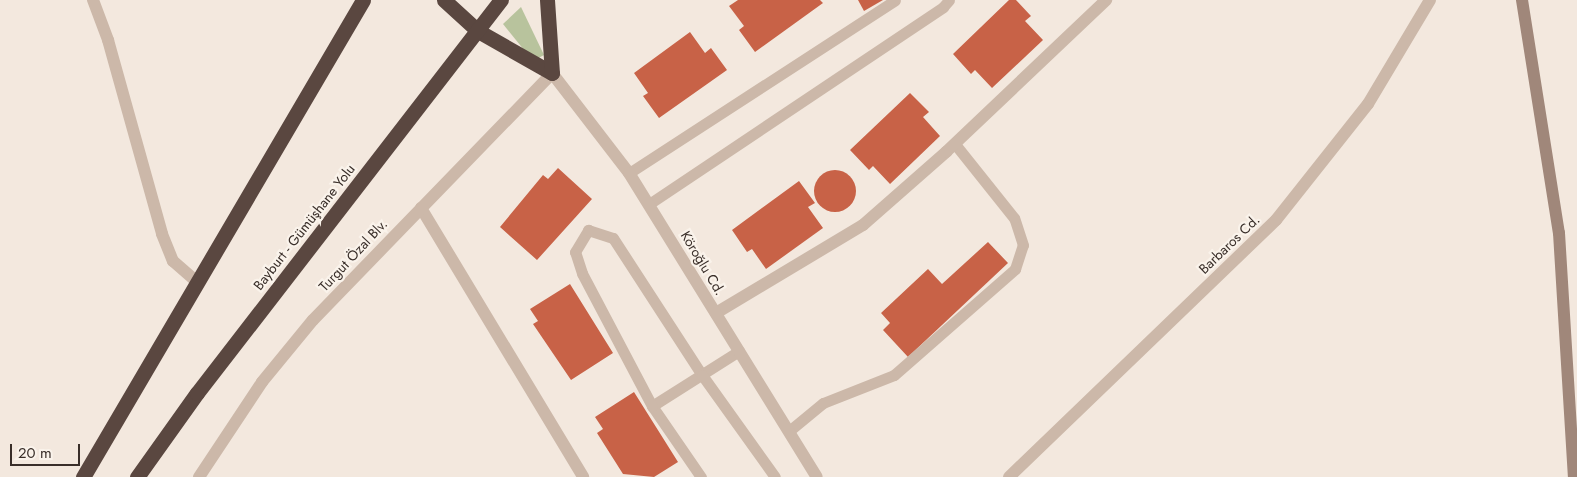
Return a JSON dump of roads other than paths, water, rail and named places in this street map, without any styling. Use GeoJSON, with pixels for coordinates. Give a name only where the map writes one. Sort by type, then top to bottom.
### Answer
{"type":"FeatureCollection","features":[{"type":"Feature","properties":{"kind":"highway"},"geometry":{"type":"LineString","coordinates":[[83,477],[196,281],[363,0]]}},
{"type":"Feature","properties":{"kind":"highway"},"geometry":{"type":"LineString","coordinates":[[444,0],[478,31],[552,73]]}},
{"type":"Feature","properties":{"kind":"highway","name":"Bayburt - Gümüşhane Yolu"},"geometry":{"type":"LineString","coordinates":[[137,477],[197,393],[501,0]]}},
{"type":"Feature","properties":{"kind":"highway"},"geometry":{"type":"LineString","coordinates":[[547,0],[552,73]]}},
{"type":"Feature","properties":{"kind":"main road"},"geometry":{"type":"LineString","coordinates":[[1522,0],[1559,233],[1574,477]]}},
{"type":"Feature","properties":{"kind":"street"},"geometry":{"type":"LineString","coordinates":[[93,0],[108,40],[162,234],[173,261],[196,281]]}},
{"type":"Feature","properties":{"kind":"street"},"geometry":{"type":"LineString","coordinates":[[716,314],[863,225],[955,144],[1106,0]]}},
{"type":"Feature","properties":{"kind":"street","name":"Barbaros Cd."},"geometry":{"type":"LineString","coordinates":[[1009,477],[1276,220],[1368,104],[1430,0]]}},
{"type":"Feature","properties":{"kind":"street","name":"Köroğlu Cd."},"geometry":{"type":"LineString","coordinates":[[552,73],[629,173],[817,477]]}},
{"type":"Feature","properties":{"kind":"street","name":"Turgut Özal Blv."},"geometry":{"type":"LineString","coordinates":[[198,477],[262,382],[308,327],[552,73]]}},
{"type":"Feature","properties":{"kind":"street"},"geometry":{"type":"LineString","coordinates":[[421,208],[583,477]]}},
{"type":"Feature","properties":{"kind":"lane"},"geometry":{"type":"LineString","coordinates":[[629,173],[895,0]]}},
{"type":"Feature","properties":{"kind":"lane"},"geometry":{"type":"LineString","coordinates":[[649,204],[943,7],[949,0]]}},
{"type":"Feature","properties":{"kind":"lane"},"geometry":{"type":"LineString","coordinates":[[789,431],[823,403],[894,375],[1015,269],[1023,245],[1014,218],[955,144]]}},
{"type":"Feature","properties":{"kind":"lane"},"geometry":{"type":"LineString","coordinates":[[701,477],[652,406],[582,273],[575,252],[588,230],[613,238],[702,375],[775,477]]}},
{"type":"Feature","properties":{"kind":"lane"},"geometry":{"type":"LineString","coordinates":[[652,406],[739,351]]}}]}
